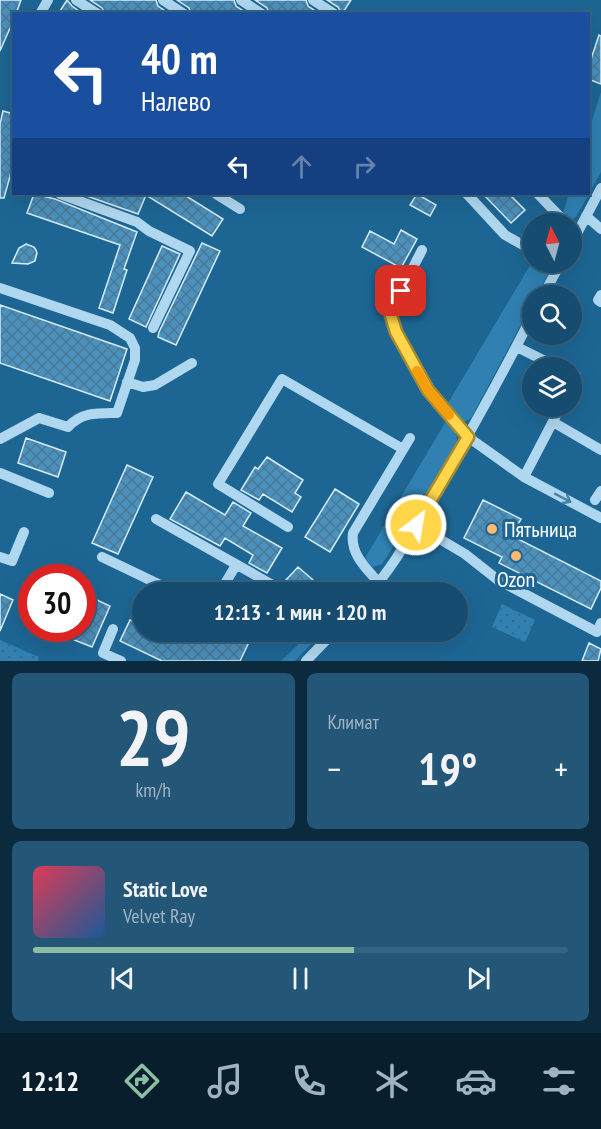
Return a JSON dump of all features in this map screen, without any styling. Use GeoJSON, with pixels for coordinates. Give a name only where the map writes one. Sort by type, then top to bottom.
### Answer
{"type":"FeatureCollection","features":[{"type":"Feature","properties":{"kind":"street"},"geometry":{"type":"LineString","coordinates":[[76,0],[95,12]]}},
{"type":"Feature","properties":{"kind":"street"},"geometry":{"type":"LineString","coordinates":[[163,0],[181,12]]}},
{"type":"Feature","properties":{"kind":"street"},"geometry":{"type":"LineString","coordinates":[[241,0],[259,12]]}},
{"type":"Feature","properties":{"kind":"street"},"geometry":{"type":"LineString","coordinates":[[313,0],[331,12]]}},
{"type":"Feature","properties":{"kind":"street"},"geometry":{"type":"LineString","coordinates":[[582,222],[593,211],[601,188]]}},
{"type":"Feature","properties":{"kind":"street"},"geometry":{"type":"LineString","coordinates":[[63,195],[137,222],[149,231],[190,251],[153,328]]}},
{"type":"Feature","properties":{"kind":"street"},"geometry":{"type":"LineString","coordinates":[[218,195],[240,209]]}},
{"type":"Feature","properties":{"kind":"street"},"geometry":{"type":"LineString","coordinates":[[468,195],[505,235],[522,244]]}},
{"type":"Feature","properties":{"kind":"street"},"geometry":{"type":"LineString","coordinates":[[539,195],[556,213]]}},
{"type":"Feature","properties":{"kind":"street"},"geometry":{"type":"LineString","coordinates":[[593,211],[601,229]]}},
{"type":"Feature","properties":{"kind":"street"},"geometry":{"type":"LineString","coordinates":[[422,250],[390,312],[396,332],[428,390],[468,437],[524,477],[601,518]]}},
{"type":"Feature","properties":{"kind":"street"},"geometry":{"type":"LineString","coordinates":[[0,288],[111,325],[130,338],[135,348],[135,360],[117,413],[88,413],[68,427],[39,418],[0,440]]}},
{"type":"Feature","properties":{"kind":"street"},"geometry":{"type":"LineString","coordinates":[[601,295],[598,300],[601,302]]}},
{"type":"Feature","properties":{"kind":"street"},"geometry":{"type":"LineString","coordinates":[[380,582],[468,437],[522,337]]}},
{"type":"Feature","properties":{"kind":"street"},"geometry":{"type":"LineString","coordinates":[[517,347],[537,357]]}},
{"type":"Feature","properties":{"kind":"street"},"geometry":{"type":"LineString","coordinates":[[128,382],[143,387],[155,385],[192,363]]}},
{"type":"Feature","properties":{"kind":"street"},"geometry":{"type":"LineString","coordinates":[[288,527],[218,484],[282,379],[403,449]]}},
{"type":"Feature","properties":{"kind":"street"},"geometry":{"type":"LineString","coordinates":[[524,477],[556,417]]}},
{"type":"Feature","properties":{"kind":"street"},"geometry":{"type":"LineString","coordinates":[[553,422],[601,450]]}},
{"type":"Feature","properties":{"kind":"street"},"geometry":{"type":"LineString","coordinates":[[378,582],[355,553],[352,542],[353,532],[410,438]]}},
{"type":"Feature","properties":{"kind":"street"},"geometry":{"type":"LineString","coordinates":[[0,473],[49,493]]}},
{"type":"Feature","properties":{"kind":"street"},"geometry":{"type":"LineString","coordinates":[[156,519],[267,582]]}},
{"type":"Feature","properties":{"kind":"street"},"geometry":{"type":"LineString","coordinates":[[416,525],[465,554],[498,580],[600,630]]}},
{"type":"Feature","properties":{"kind":"street"},"geometry":{"type":"LineString","coordinates":[[0,557],[12,561],[24,532]]}},
{"type":"Feature","properties":{"kind":"street"},"geometry":{"type":"LineString","coordinates":[[102,557],[154,582]]}},
{"type":"Feature","properties":{"kind":"street"},"geometry":{"type":"LineString","coordinates":[[226,582],[236,565]]}},
{"type":"Feature","properties":{"kind":"street"},"geometry":{"type":"LineString","coordinates":[[113,628],[103,653],[121,661]]}},
{"type":"Feature","properties":{"kind":"street"},"geometry":{"type":"LineString","coordinates":[[306,661],[322,642]]}},
{"type":"Feature","properties":{"kind":"shaded area"},"geometry":{"type":"Polygon","coordinates":[[[601,92],[601,172],[590,192],[590,127],[601,92]]]}},
{"type":"Feature","properties":{"kind":"shaded area"},"geometry":{"type":"Polygon","coordinates":[[[569,195],[588,195],[578,213],[563,213],[569,195]]]}},
{"type":"Feature","properties":{"kind":"shaded area"},"geometry":{"type":"Polygon","coordinates":[[[525,273],[549,273],[542,285],[522,285],[522,323],[471,418],[463,421],[448,403],[525,273]]]}},
{"type":"Feature","properties":{"kind":"shaded area"},"geometry":{"type":"Polygon","coordinates":[[[446,421],[455,433],[457,447],[382,564],[372,567],[365,558],[446,421]]]}},
{"type":"Feature","properties":{"kind":"shaded area"},"geometry":{"type":"Polygon","coordinates":[[[502,604],[535,620],[525,642],[492,627],[502,604]]]}},
{"type":"Feature","properties":{"kind":"shaded area"},"geometry":{"type":"Polygon","coordinates":[[[0,640],[39,657],[38,661],[0,661],[0,640]]]}},
{"type":"Feature","properties":{"kind":"shaded area"},"geometry":{"type":"Polygon","coordinates":[[[301,642],[313,642],[295,661],[281,661],[301,642]]]}},
{"type":"Feature","properties":{"kind":"building"},"geometry":{"type":"Polygon","coordinates":[[[0,0],[21,0],[17,12],[12,12],[12,24],[0,51],[0,0]]]}},
{"type":"Feature","properties":{"kind":"building"},"geometry":{"type":"Polygon","coordinates":[[[67,0],[80,12],[59,12],[67,0]]]}},
{"type":"Feature","properties":{"kind":"building"},"geometry":{"type":"Polygon","coordinates":[[[90,0],[156,0],[158,6],[167,12],[104,12],[90,0]]]}},
{"type":"Feature","properties":{"kind":"building"},"geometry":{"type":"Polygon","coordinates":[[[177,0],[234,0],[236,6],[245,12],[190,12],[189,8],[177,0]]]}},
{"type":"Feature","properties":{"kind":"building"},"geometry":{"type":"Polygon","coordinates":[[[255,0],[306,0],[308,6],[317,12],[268,12],[267,8],[255,0]]]}},
{"type":"Feature","properties":{"kind":"building"},"geometry":{"type":"Polygon","coordinates":[[[327,0],[351,0],[343,12],[327,0]]]}},
{"type":"Feature","properties":{"kind":"building"},"geometry":{"type":"Polygon","coordinates":[[[599,35],[601,36],[601,84],[590,80],[590,62],[599,35]]]}},
{"type":"Feature","properties":{"kind":"building"},"geometry":{"type":"Polygon","coordinates":[[[3,111],[12,113],[12,169],[4,198],[0,198],[0,124],[3,111]]]}},
{"type":"Feature","properties":{"kind":"building"},"geometry":{"type":"Polygon","coordinates":[[[34,195],[38,195],[55,199],[137,232],[124,269],[127,270],[113,313],[99,308],[120,245],[27,213],[34,195]]]}},
{"type":"Feature","properties":{"kind":"building"},"geometry":{"type":"Polygon","coordinates":[[[84,195],[146,195],[138,214],[84,195]]]}},
{"type":"Feature","properties":{"kind":"building"},"geometry":{"type":"Polygon","coordinates":[[[146,195],[185,195],[223,219],[212,236],[146,195]]]}},
{"type":"Feature","properties":{"kind":"building"},"geometry":{"type":"Polygon","coordinates":[[[419,195],[436,205],[430,216],[410,205],[419,195]]]}},
{"type":"Feature","properties":{"kind":"building"},"geometry":{"type":"Polygon","coordinates":[[[484,195],[510,195],[525,210],[511,223],[484,195]]]}},
{"type":"Feature","properties":{"kind":"building"},"geometry":{"type":"Polygon","coordinates":[[[401,230],[417,239],[401,268],[362,247],[370,231],[394,244],[401,230]]]}},
{"type":"Feature","properties":{"kind":"building"},"geometry":{"type":"Polygon","coordinates":[[[202,243],[220,251],[176,345],[158,337],[159,332],[202,243]]]}},
{"type":"Feature","properties":{"kind":"building"},"geometry":{"type":"Polygon","coordinates":[[[26,244],[36,250],[35,261],[28,264],[12,263],[19,248],[26,244]]]}},
{"type":"Feature","properties":{"kind":"building"},"geometry":{"type":"Polygon","coordinates":[[[162,246],[180,254],[146,327],[129,319],[162,246]]]}},
{"type":"Feature","properties":{"kind":"building"},"geometry":{"type":"Polygon","coordinates":[[[0,305],[127,349],[110,401],[0,363],[0,305]]]}},
{"type":"Feature","properties":{"kind":"building"},"geometry":{"type":"Polygon","coordinates":[[[26,438],[66,452],[58,477],[18,463],[26,438]]]}},
{"type":"Feature","properties":{"kind":"building"},"geometry":{"type":"Polygon","coordinates":[[[267,457],[303,480],[295,493],[301,497],[292,512],[263,494],[259,500],[241,490],[255,467],[258,469],[267,457]]]}},
{"type":"Feature","properties":{"kind":"building"},"geometry":{"type":"Polygon","coordinates":[[[127,465],[153,477],[118,554],[92,543],[127,465]]]}},
{"type":"Feature","properties":{"kind":"building"},"geometry":{"type":"Polygon","coordinates":[[[335,489],[359,504],[330,552],[305,537],[335,489]]]}},
{"type":"Feature","properties":{"kind":"building"},"geometry":{"type":"Polygon","coordinates":[[[186,492],[225,515],[233,502],[251,513],[243,526],[282,548],[267,573],[249,563],[253,555],[225,538],[220,546],[170,519],[186,492]]]}},
{"type":"Feature","properties":{"kind":"building"},"geometry":{"type":"Polygon","coordinates":[[[483,500],[521,519],[512,536],[601,581],[601,588],[591,609],[499,563],[502,557],[464,538],[483,500]]]}},
{"type":"Feature","properties":{"kind":"building"},"geometry":{"type":"Polygon","coordinates":[[[298,567],[315,582],[288,582],[286,580],[298,567]]]}},
{"type":"Feature","properties":{"kind":"building"},"geometry":{"type":"Polygon","coordinates":[[[0,594],[13,600],[0,631],[0,594]]]}},
{"type":"Feature","properties":{"kind":"building"},"geometry":{"type":"Polygon","coordinates":[[[96,600],[110,606],[96,638],[96,600]]]}},
{"type":"Feature","properties":{"kind":"building"},"geometry":{"type":"Polygon","coordinates":[[[130,620],[132,621],[132,642],[249,642],[240,661],[162,661],[120,641],[130,620]]]}},
{"type":"Feature","properties":{"kind":"building"},"geometry":{"type":"Polygon","coordinates":[[[80,642],[94,642],[92,647],[80,642]]]}},
{"type":"Feature","properties":{"kind":"building"},"geometry":{"type":"Polygon","coordinates":[[[589,643],[601,649],[598,661],[582,661],[589,643]]]}},
{"type":"Feature","properties":{"kind":"slow traffic"},"geometry":{"type":"LineString","coordinates":[[417,371],[428,390],[449,415]]}},
{"type":"Feature","properties":{"kind":"place","name":"Пятьница"},"geometry":{"type":"Point","coordinates":[492,529]}},
{"type":"Feature","properties":{"kind":"place","name":"Ozon"},"geometry":{"type":"Point","coordinates":[516,556]}},
{"type":"Feature","properties":{"kind":"route"},"geometry":{"type":"LineString","coordinates":[[401,291],[390,312],[396,332],[428,390],[468,437],[416,525]]}}]}
